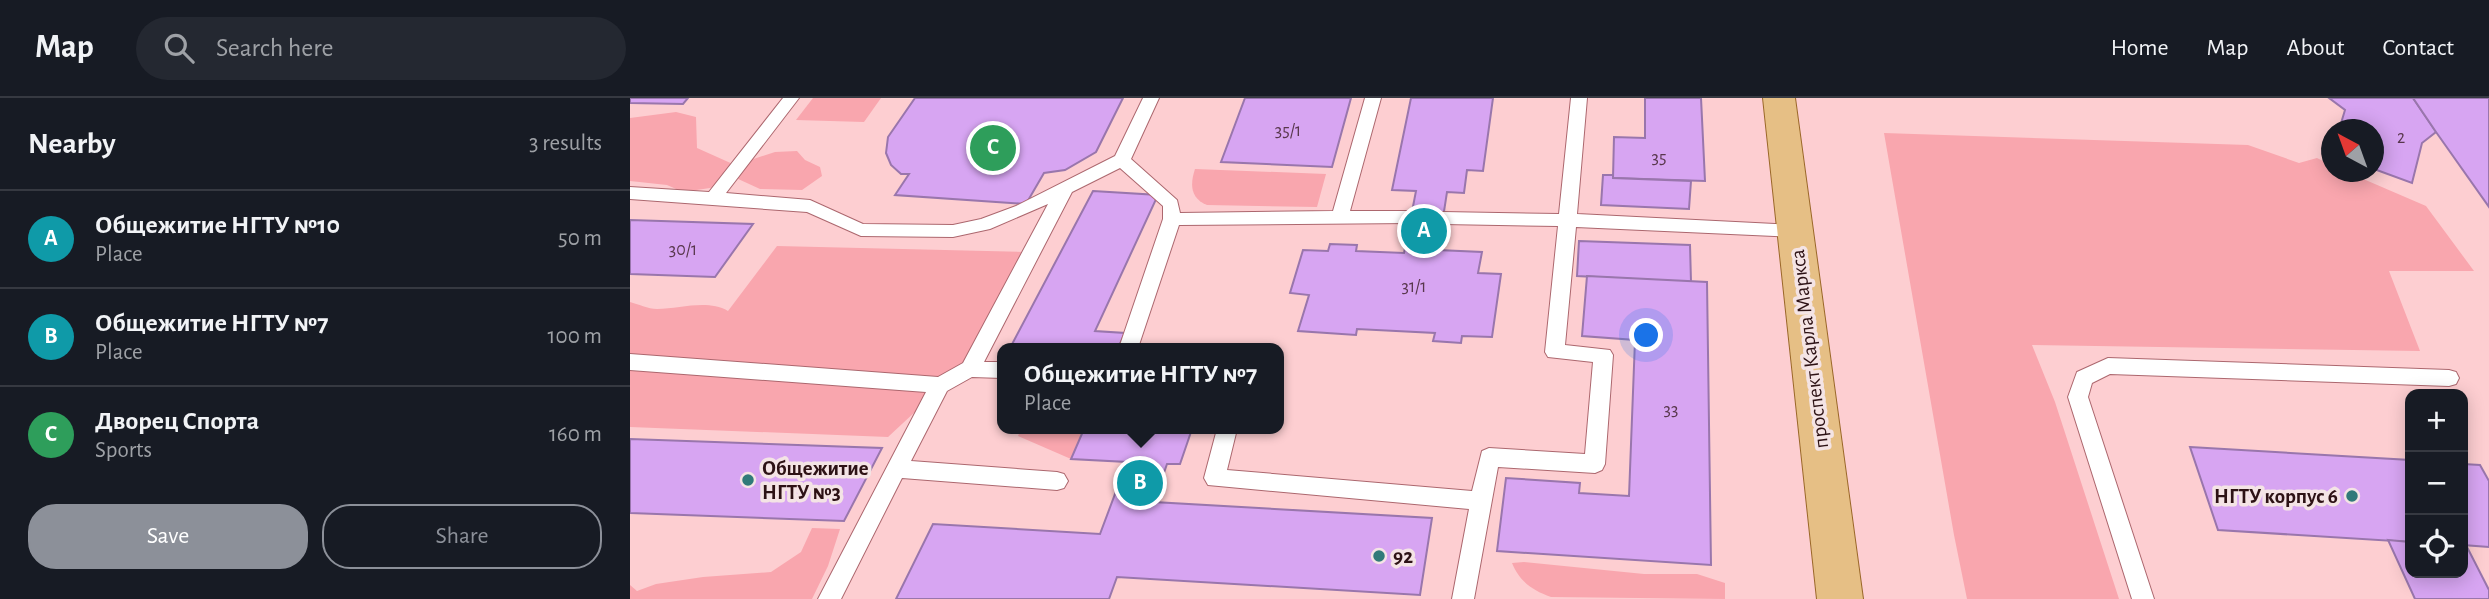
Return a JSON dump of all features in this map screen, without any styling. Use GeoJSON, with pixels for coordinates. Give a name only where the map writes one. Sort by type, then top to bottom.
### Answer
{"type":"FeatureCollection","features":[{"type":"Feature","properties":{"kind":"main road","name":"проспект Карла Маркса"},"geometry":{"type":"LineString","coordinates":[[1780,98],[1840,599]]}},
{"type":"Feature","properties":{"kind":"lane"},"geometry":{"type":"LineString","coordinates":[[713,198],[791,98]]}},
{"type":"Feature","properties":{"kind":"lane"},"geometry":{"type":"LineString","coordinates":[[630,193],[810,206],[861,230],[953,232],[984,225],[1122,160],[1151,98]]}},
{"type":"Feature","properties":{"kind":"lane"},"geometry":{"type":"LineString","coordinates":[[1340,216],[1373,98]]}},
{"type":"Feature","properties":{"kind":"lane"},"geometry":{"type":"LineString","coordinates":[[1464,599],[1489,457],[1595,464],[1603,355],[1555,352],[1579,98]]}},
{"type":"Feature","properties":{"kind":"lane"},"geometry":{"type":"LineString","coordinates":[[1122,160],[1171,204],[1172,219],[1130,343]]}},
{"type":"Feature","properties":{"kind":"lane"},"geometry":{"type":"LineString","coordinates":[[970,369],[1065,189]]}},
{"type":"Feature","properties":{"kind":"lane"},"geometry":{"type":"LineString","coordinates":[[1172,219],[1411,217]]}},
{"type":"Feature","properties":{"kind":"lane"},"geometry":{"type":"LineString","coordinates":[[1443,218],[1567,220],[1795,231]]}},
{"type":"Feature","properties":{"kind":"lane"},"geometry":{"type":"LineString","coordinates":[[630,362],[940,385],[970,369],[997,370]]}},
{"type":"Feature","properties":{"kind":"lane"},"geometry":{"type":"LineString","coordinates":[[2143,599],[2078,397],[2084,378],[2108,366],[2449,378]]}},
{"type":"Feature","properties":{"kind":"lane"},"geometry":{"type":"LineString","coordinates":[[829,599],[940,385]]}},
{"type":"Feature","properties":{"kind":"lane"},"geometry":{"type":"LineString","coordinates":[[1226,434],[1215,478],[1481,501]]}},
{"type":"Feature","properties":{"kind":"lane"},"geometry":{"type":"LineString","coordinates":[[897,469],[1057,481]]}},
{"type":"Feature","properties":{"kind":"shaded area"},"geometry":{"type":"Polygon","coordinates":[[[813,98],[881,98],[864,122],[796,120],[813,98]]]}},
{"type":"Feature","properties":{"kind":"shaded area"},"geometry":{"type":"Polygon","coordinates":[[[676,112],[696,117],[697,148],[735,165],[775,152],[797,151],[805,160],[820,167],[822,176],[802,190],[760,189],[736,178],[710,188],[683,192],[667,185],[630,181],[630,118],[676,112]]]}},
{"type":"Feature","properties":{"kind":"shaded area"},"geometry":{"type":"Polygon","coordinates":[[[1884,133],[2248,145],[2299,163],[2317,158],[2321,160],[2321,182],[2370,182],[2426,206],[2474,271],[2389,271],[2420,351],[2032,345],[2055,402],[2119,599],[1967,599],[1884,133]]]}},
{"type":"Feature","properties":{"kind":"shaded area"},"geometry":{"type":"Polygon","coordinates":[[[1195,169],[1326,174],[1317,207],[1207,205],[1194,194],[1192,180],[1195,169]]]}},
{"type":"Feature","properties":{"kind":"shaded area"},"geometry":{"type":"Polygon","coordinates":[[[777,246],[1024,252],[959,371],[888,437],[630,427],[630,302],[654,309],[702,305],[728,311],[777,246]]]}},
{"type":"Feature","properties":{"kind":"shaded area"},"geometry":{"type":"Polygon","coordinates":[[[1019,434],[1082,434],[1071,459],[1018,436],[1019,434]]]}},
{"type":"Feature","properties":{"kind":"shaded area"},"geometry":{"type":"Polygon","coordinates":[[[812,528],[840,529],[828,566],[812,599],[630,599],[630,585],[637,591],[656,584],[703,577],[771,572],[801,552],[812,528]]]}},
{"type":"Feature","properties":{"kind":"shaded area"},"geometry":{"type":"Polygon","coordinates":[[[1512,563],[1644,574],[1697,574],[1725,583],[1725,599],[1551,597],[1532,588],[1512,563]]]}},
{"type":"Feature","properties":{"kind":"building"},"geometry":{"type":"Polygon","coordinates":[[[630,98],[688,98],[683,104],[630,103],[630,98]]]}},
{"type":"Feature","properties":{"kind":"building"},"geometry":{"type":"Polygon","coordinates":[[[915,98],[1123,98],[1096,152],[1065,170],[1044,173],[1026,204],[895,195],[909,174],[901,174],[891,165],[886,153],[888,137],[915,98]]]}},
{"type":"Feature","properties":{"kind":"building"},"geometry":{"type":"Polygon","coordinates":[[[1245,98],[1351,98],[1332,167],[1221,162],[1245,98]]]}},
{"type":"Feature","properties":{"kind":"building"},"geometry":{"type":"Polygon","coordinates":[[[1411,98],[1493,98],[1483,171],[1467,170],[1464,193],[1447,192],[1438,250],[1482,252],[1478,273],[1501,274],[1492,337],[1462,336],[1461,343],[1433,341],[1435,333],[1357,329],[1356,335],[1298,331],[1309,295],[1290,293],[1303,250],[1328,251],[1330,244],[1357,245],[1356,251],[1404,253],[1416,191],[1392,190],[1411,98]]]}},
{"type":"Feature","properties":{"kind":"building"},"geometry":{"type":"Polygon","coordinates":[[[1645,98],[1701,98],[1705,181],[1613,178],[1614,137],[1645,138],[1645,98]]]}},
{"type":"Feature","properties":{"kind":"building"},"geometry":{"type":"Polygon","coordinates":[[[2329,98],[2413,98],[2436,132],[2422,143],[2412,183],[2384,173],[2384,119],[2342,119],[2345,110],[2329,98]]]}},
{"type":"Feature","properties":{"kind":"building"},"geometry":{"type":"Polygon","coordinates":[[[2413,98],[2489,98],[2489,207],[2436,132],[2413,98]]]}},
{"type":"Feature","properties":{"kind":"building"},"geometry":{"type":"Polygon","coordinates":[[[1603,175],[1613,175],[1613,178],[1691,181],[1689,209],[1601,205],[1603,175]]]}},
{"type":"Feature","properties":{"kind":"building"},"geometry":{"type":"Polygon","coordinates":[[[1093,191],[1158,195],[1095,331],[1125,333],[1120,343],[1013,343],[1093,191]]]}},
{"type":"Feature","properties":{"kind":"building"},"geometry":{"type":"Polygon","coordinates":[[[630,220],[753,224],[715,277],[630,274],[630,220]]]}},
{"type":"Feature","properties":{"kind":"building"},"geometry":{"type":"Polygon","coordinates":[[[1579,241],[1690,245],[1691,282],[1577,276],[1579,241]]]}},
{"type":"Feature","properties":{"kind":"building"},"geometry":{"type":"Polygon","coordinates":[[[1587,276],[1707,282],[1711,565],[1497,551],[1506,478],[1580,483],[1579,493],[1629,496],[1635,340],[1582,336],[1587,276]]]}},
{"type":"Feature","properties":{"kind":"building"},"geometry":{"type":"Polygon","coordinates":[[[1082,434],[1190,434],[1180,464],[1167,464],[1154,502],[1432,518],[1420,595],[1117,577],[1109,599],[896,599],[933,524],[1100,534],[1127,462],[1071,459],[1082,434]]]}},
{"type":"Feature","properties":{"kind":"building","name":"Общежитие НГТУ №3"},"geometry":{"type":"Polygon","coordinates":[[[630,439],[882,448],[844,521],[630,513],[630,439]]]}},
{"type":"Feature","properties":{"kind":"building"},"geometry":{"type":"Polygon","coordinates":[[[2190,447],[2405,460],[2405,542],[2218,530],[2190,447]]]}},
{"type":"Feature","properties":{"kind":"building"},"geometry":{"type":"Polygon","coordinates":[[[2468,464],[2480,465],[2489,481],[2489,547],[2468,545],[2468,464]]]}},
{"type":"Feature","properties":{"kind":"building"},"geometry":{"type":"Polygon","coordinates":[[[2388,540],[2405,542],[2405,577],[2388,540]]]}},
{"type":"Feature","properties":{"kind":"building"},"geometry":{"type":"Polygon","coordinates":[[[2468,549],[2489,590],[2489,599],[2415,599],[2405,578],[2468,578],[2468,549]]]}},
{"type":"Feature","properties":{"kind":"place","name":"Дворец Спорта"},"geometry":{"type":"Point","coordinates":[993,148]}},
{"type":"Feature","properties":{"kind":"place","name":"Общежитие НГТУ №10"},"geometry":{"type":"Point","coordinates":[1424,231]}},
{"type":"Feature","properties":{"kind":"place","name":"Общежитие НГТУ №3"},"geometry":{"type":"Point","coordinates":[748,480]}},
{"type":"Feature","properties":{"kind":"place","name":"Общежитие НГТУ №7"},"geometry":{"type":"Point","coordinates":[1140,483]}},
{"type":"Feature","properties":{"kind":"place","name":"НГТУ корпус 6"},"geometry":{"type":"Point","coordinates":[2352,496]}},
{"type":"Feature","properties":{"kind":"place","name":"92"},"geometry":{"type":"Point","coordinates":[1379,556]}}]}
